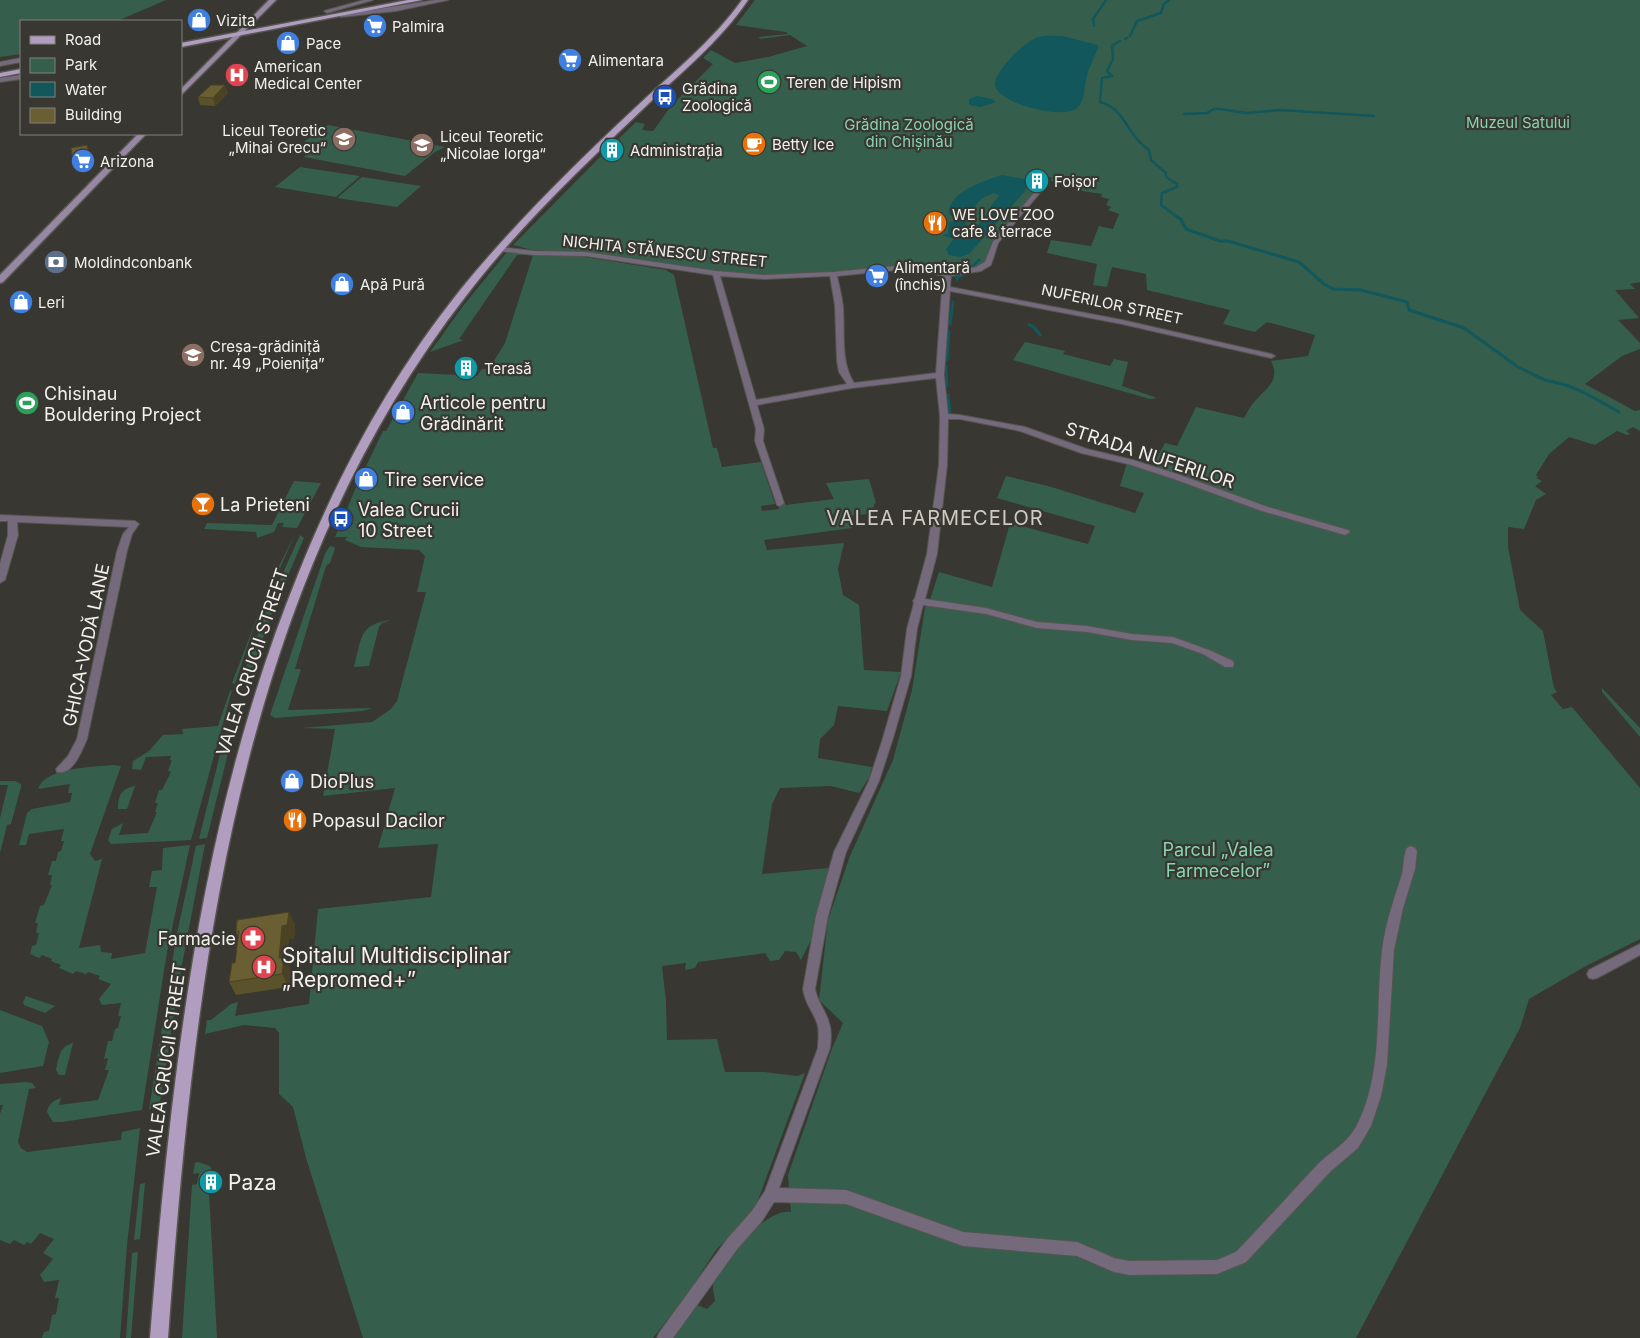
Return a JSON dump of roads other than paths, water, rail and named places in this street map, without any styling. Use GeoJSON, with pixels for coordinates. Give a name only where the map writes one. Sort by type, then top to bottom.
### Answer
{"type":"FeatureCollection","features":[{"type":"Feature","properties":{"kind":"main road"},"geometry":{"type":"LineString","coordinates":[[182,92],[273,0]]}},
{"type":"Feature","properties":{"kind":"main road"},"geometry":{"type":"LineString","coordinates":[[182,38],[390,0]]}},
{"type":"Feature","properties":{"kind":"main road"},"geometry":{"type":"LineString","coordinates":[[182,45],[419,0]]}},
{"type":"Feature","properties":{"kind":"main road","name":"VALEA CRUCII STREET"},"geometry":{"type":"LineString","coordinates":[[159,1338],[171,1171],[199,962],[224,822],[262,685],[284,617],[303,569],[359,449],[392,393],[431,334],[499,249],[580,165],[724,28],[745,0]]}},
{"type":"Feature","properties":{"kind":"main road"},"geometry":{"type":"LineString","coordinates":[[0,69],[20,65]]}},
{"type":"Feature","properties":{"kind":"main road"},"geometry":{"type":"LineString","coordinates":[[0,74],[20,71]]}},
{"type":"Feature","properties":{"kind":"main road"},"geometry":{"type":"LineString","coordinates":[[0,280],[141,135]]}},
{"type":"Feature","properties":{"kind":"street"},"geometry":{"type":"LineString","coordinates":[[327,11],[370,0]]}},
{"type":"Feature","properties":{"kind":"street"},"geometry":{"type":"LineString","coordinates":[[341,15],[396,9],[445,0]]}},
{"type":"Feature","properties":{"kind":"street"},"geometry":{"type":"LineString","coordinates":[[0,64],[20,60]]}},
{"type":"Feature","properties":{"kind":"street"},"geometry":{"type":"LineString","coordinates":[[0,80],[20,77]]}},
{"type":"Feature","properties":{"kind":"street"},"geometry":{"type":"LineString","coordinates":[[664,1338],[733,1243],[757,1216],[770,1195],[824,1048],[825,1034],[823,1022],[811,1001],[809,989],[822,916],[840,852],[874,781],[888,738],[906,676],[912,629],[932,554],[943,464],[944,416],[940,375],[947,275],[978,269],[988,263],[995,243],[1046,182]]}},
{"type":"Feature","properties":{"kind":"street","name":"NICHITA STĂNESCU STREET"},"geometry":{"type":"LineString","coordinates":[[499,249],[534,253],[586,254],[716,273],[766,277],[833,274],[896,268],[924,270],[947,275]]}},
{"type":"Feature","properties":{"kind":"street"},"geometry":{"type":"LineString","coordinates":[[716,273],[760,428],[759,442],[780,502]]}},
{"type":"Feature","properties":{"kind":"street"},"geometry":{"type":"LineString","coordinates":[[833,274],[839,305],[841,361],[843,372],[852,386]]}},
{"type":"Feature","properties":{"kind":"street","name":"NUFERILOR STREET"},"geometry":{"type":"LineString","coordinates":[[946,288],[1122,322],[1271,356]]}},
{"type":"Feature","properties":{"kind":"street"},"geometry":{"type":"LineString","coordinates":[[753,403],[852,386],[940,375]]}},
{"type":"Feature","properties":{"kind":"street","name":"STRADA NUFERILOR"},"geometry":{"type":"LineString","coordinates":[[944,416],[960,417],[1022,429],[1084,450],[1174,476],[1257,507],[1345,532]]}},
{"type":"Feature","properties":{"kind":"street"},"geometry":{"type":"LineString","coordinates":[[0,518],[12,518],[13,531],[11,546],[0,580]]}},
{"type":"Feature","properties":{"kind":"street","name":"GHICA-VODĂ LANE"},"geometry":{"type":"LineString","coordinates":[[12,518],[135,524],[128,534],[122,551],[82,739],[72,759],[61,769]]}},
{"type":"Feature","properties":{"kind":"street"},"geometry":{"type":"LineString","coordinates":[[918,601],[973,609],[1037,625],[1087,629],[1132,637],[1173,640],[1206,652],[1229,664]]}},
{"type":"Feature","properties":{"kind":"street"},"geometry":{"type":"LineString","coordinates":[[770,1195],[846,1197],[962,1239],[1077,1249],[1114,1265],[1129,1268],[1217,1267],[1241,1257],[1326,1166],[1352,1143],[1364,1126],[1374,1096],[1380,1065],[1388,950],[1396,908],[1409,869],[1411,851]]}},
{"type":"Feature","properties":{"kind":"street"},"geometry":{"type":"LineString","coordinates":[[1592,974],[1640,950]]}},
{"type":"Feature","properties":{"kind":"water"},"geometry":{"type":"Polygon","coordinates":[[[1062,36],[1098,45],[1087,76],[1083,99],[1077,108],[1070,111],[1046,111],[1019,104],[999,93],[995,86],[999,73],[1019,50],[1039,37],[1062,36]]]}},
{"type":"Feature","properties":{"kind":"water"},"geometry":{"type":"Polygon","coordinates":[[[977,96],[992,99],[996,102],[981,107],[969,105],[969,99],[977,96]]]}},
{"type":"Feature","properties":{"kind":"water"},"geometry":{"type":"Polygon","coordinates":[[[1002,175],[1024,179],[1028,184],[1025,191],[969,254],[960,257],[949,255],[946,249],[954,239],[942,235],[948,234],[949,222],[957,221],[949,214],[950,206],[954,199],[977,184],[1002,175]],[[994,193],[983,198],[974,208],[966,222],[967,225],[975,226],[981,222],[999,195],[994,193]]]}},
{"type":"Feature","properties":{"kind":"waterway"},"geometry":{"type":"LineString","coordinates":[[1094,26],[1093,19],[1106,0]]}},
{"type":"Feature","properties":{"kind":"waterway"},"geometry":{"type":"LineString","coordinates":[[1130,36],[1137,21],[1161,13],[1164,4],[1169,0]]}},
{"type":"Feature","properties":{"kind":"waterway"},"geometry":{"type":"LineString","coordinates":[[1120,41],[1112,46],[1113,59],[1107,71],[1112,76],[1102,78],[1100,102],[1116,110],[1136,138],[1149,150],[1151,160],[1166,173],[1166,177],[1177,184],[1177,187],[1162,193],[1161,205],[1180,219]]}},
{"type":"Feature","properties":{"kind":"waterway"},"geometry":{"type":"LineString","coordinates":[[1184,114],[1207,113],[1214,109],[1220,109],[1246,113],[1280,110],[1374,116]]}},
{"type":"Feature","properties":{"kind":"waterway"},"geometry":{"type":"LineString","coordinates":[[1180,218],[1186,229],[1220,241],[1228,241],[1299,262],[1324,284],[1333,289],[1361,290],[1407,302],[1409,310],[1464,328],[1518,367],[1545,380],[1566,385],[1585,393],[1619,412]]}},
{"type":"Feature","properties":{"kind":"waterway"},"geometry":{"type":"LineString","coordinates":[[970,269],[979,260]]}},
{"type":"Feature","properties":{"kind":"waterway"},"geometry":{"type":"LineString","coordinates":[[957,280],[957,277],[966,274]]}},
{"type":"Feature","properties":{"kind":"waterway"},"geometry":{"type":"LineString","coordinates":[[950,324],[953,302]]}},
{"type":"Feature","properties":{"kind":"waterway"},"geometry":{"type":"LineString","coordinates":[[1029,325],[1034,327],[1040,335]]}},
{"type":"Feature","properties":{"kind":"waterway"},"geometry":{"type":"LineString","coordinates":[[947,360],[949,331]]}},
{"type":"Feature","properties":{"kind":"waterway"},"geometry":{"type":"LineString","coordinates":[[946,367],[947,386]]}},
{"type":"Feature","properties":{"kind":"waterway"},"geometry":{"type":"LineString","coordinates":[[948,395],[950,412]]}},
{"type":"Feature","properties":{"kind":"place","name":"Vizita"},"geometry":{"type":"Point","coordinates":[199,20]}},
{"type":"Feature","properties":{"kind":"place","name":"Palmira"},"geometry":{"type":"Point","coordinates":[375,26]}},
{"type":"Feature","properties":{"kind":"place","name":"Pace"},"geometry":{"type":"Point","coordinates":[288,43]}},
{"type":"Feature","properties":{"kind":"place","name":"Alimentara"},"geometry":{"type":"Point","coordinates":[570,60]}},
{"type":"Feature","properties":{"kind":"place","name":"American Medical Center"},"geometry":{"type":"Point","coordinates":[237,75]}},
{"type":"Feature","properties":{"kind":"place","name":"Teren de Hipism"},"geometry":{"type":"Point","coordinates":[769,82]}},
{"type":"Feature","properties":{"kind":"place","name":"Grădina Zoologică"},"geometry":{"type":"Point","coordinates":[665,97]}},
{"type":"Feature","properties":{"kind":"place","name":"Liceul Teoretic „Mihai Grecu“"},"geometry":{"type":"Point","coordinates":[344,139]}},
{"type":"Feature","properties":{"kind":"place","name":"Betty Ice"},"geometry":{"type":"Point","coordinates":[754,144]}},
{"type":"Feature","properties":{"kind":"place","name":"Liceul Teoretic „Nicolae Iorga“"},"geometry":{"type":"Point","coordinates":[422,145]}},
{"type":"Feature","properties":{"kind":"place","name":"Administrația"},"geometry":{"type":"Point","coordinates":[612,150]}},
{"type":"Feature","properties":{"kind":"place","name":"Arizona"},"geometry":{"type":"Point","coordinates":[83,161]}},
{"type":"Feature","properties":{"kind":"place","name":"Foișor"},"geometry":{"type":"Point","coordinates":[1037,181]}},
{"type":"Feature","properties":{"kind":"place","name":"WE LOVE ZOO cafe & terrace"},"geometry":{"type":"Point","coordinates":[935,223]}},
{"type":"Feature","properties":{"kind":"place","name":"Moldindconbank"},"geometry":{"type":"Point","coordinates":[56,262]}},
{"type":"Feature","properties":{"kind":"place","name":"Alimentară (închis)"},"geometry":{"type":"Point","coordinates":[877,276]}},
{"type":"Feature","properties":{"kind":"place","name":"Apă Pură"},"geometry":{"type":"Point","coordinates":[342,284]}},
{"type":"Feature","properties":{"kind":"place","name":"Leri"},"geometry":{"type":"Point","coordinates":[21,302]}},
{"type":"Feature","properties":{"kind":"place","name":"Creșa-grădiniță nr. 49 „Poienița”"},"geometry":{"type":"Point","coordinates":[193,355]}},
{"type":"Feature","properties":{"kind":"place","name":"Terasă"},"geometry":{"type":"Point","coordinates":[466,368]}},
{"type":"Feature","properties":{"kind":"place","name":"Chisinau Bouldering Project"},"geometry":{"type":"Point","coordinates":[27,403]}},
{"type":"Feature","properties":{"kind":"place","name":"Articole pentru Grădinărit"},"geometry":{"type":"Point","coordinates":[403,412]}},
{"type":"Feature","properties":{"kind":"place","name":"Tire service"},"geometry":{"type":"Point","coordinates":[366,479]}},
{"type":"Feature","properties":{"kind":"place","name":"La Prieteni"},"geometry":{"type":"Point","coordinates":[203,504]}},
{"type":"Feature","properties":{"kind":"place","name":"Valea Crucii 10 Street"},"geometry":{"type":"Point","coordinates":[341,519]}},
{"type":"Feature","properties":{"kind":"place","name":"DioPlus"},"geometry":{"type":"Point","coordinates":[292,781]}},
{"type":"Feature","properties":{"kind":"place","name":"Popasul Dacilor"},"geometry":{"type":"Point","coordinates":[295,820]}},
{"type":"Feature","properties":{"kind":"place","name":"Farmacie"},"geometry":{"type":"Point","coordinates":[253,938]}},
{"type":"Feature","properties":{"kind":"place","name":"Spitalul Multidisciplinar „Repromed+”"},"geometry":{"type":"Point","coordinates":[264,967]}},
{"type":"Feature","properties":{"kind":"place","name":"Paza"},"geometry":{"type":"Point","coordinates":[211,1182]}},
{"type":"Feature","properties":{"kind":"district","name":"VALEA FARMECELOR"},"geometry":{"type":"Point","coordinates":[935,518]}},
{"type":"Feature","properties":{"kind":"park label","name":"Muzeul Satului"},"geometry":{"type":"Point","coordinates":[1518,122]}},
{"type":"Feature","properties":{"kind":"park label","name":"Grădina Zoologică din Chișinău"},"geometry":{"type":"Point","coordinates":[909,132]}},
{"type":"Feature","properties":{"kind":"park label","name":"Parcul „Valea Farmecelor”"},"geometry":{"type":"Point","coordinates":[1218,860]}}]}
